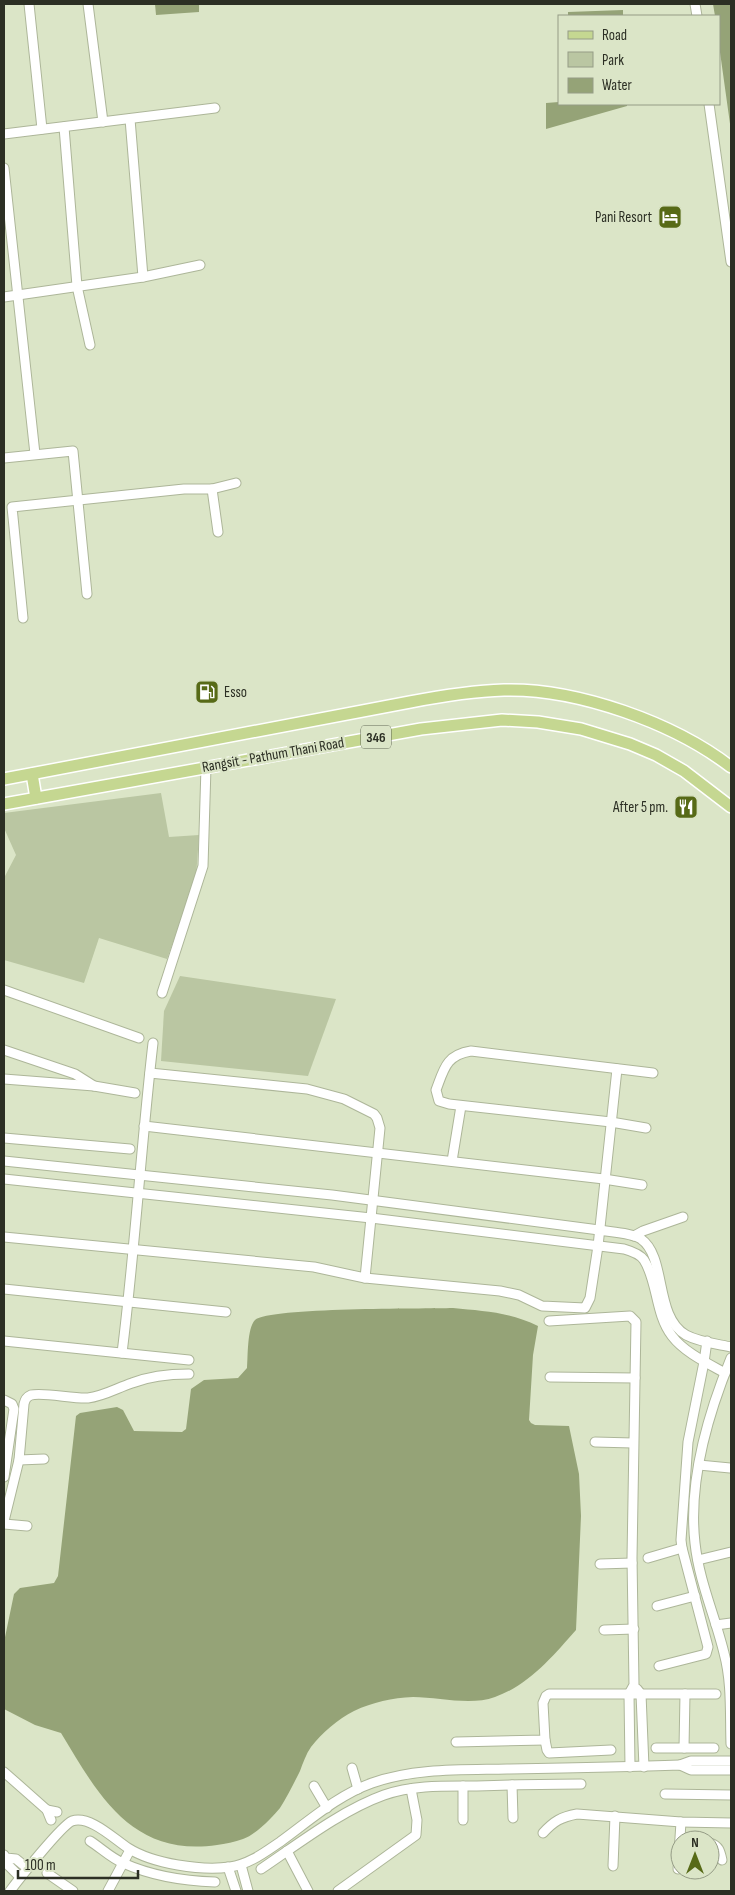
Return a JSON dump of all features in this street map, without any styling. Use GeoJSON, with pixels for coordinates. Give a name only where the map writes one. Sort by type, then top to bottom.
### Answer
{"type":"FeatureCollection","features":[{"type":"Feature","properties":{"kind":"main road","name":"Rangsit - Pathum Thani Road"},"geometry":{"type":"LineString","coordinates":[[4,779],[410,702],[451,695],[505,690],[577,698],[636,716],[664,728],[731,767]]}},
{"type":"Feature","properties":{"kind":"main road","name":"Rangsit - Pathum Thani Road"},"geometry":{"type":"LineString","coordinates":[[4,804],[421,729],[476,722],[520,720],[581,729],[630,744],[656,755],[684,771],[731,807]]}},
{"type":"Feature","properties":{"kind":"main road"},"geometry":{"type":"LineString","coordinates":[[32,774],[36,798]]}},
{"type":"Feature","properties":{"kind":"street"},"geometry":{"type":"LineString","coordinates":[[29,4],[42,129]]}},
{"type":"Feature","properties":{"kind":"street"},"geometry":{"type":"LineString","coordinates":[[88,4],[103,122]]}},
{"type":"Feature","properties":{"kind":"street"},"geometry":{"type":"LineString","coordinates":[[709,105],[731,262]]}},
{"type":"Feature","properties":{"kind":"street"},"geometry":{"type":"LineString","coordinates":[[4,134],[215,108]]}},
{"type":"Feature","properties":{"kind":"street"},"geometry":{"type":"LineString","coordinates":[[130,119],[143,277]]}},
{"type":"Feature","properties":{"kind":"street"},"geometry":{"type":"LineString","coordinates":[[64,127],[77,286],[90,345]]}},
{"type":"Feature","properties":{"kind":"street"},"geometry":{"type":"LineString","coordinates":[[4,168],[35,454]]}},
{"type":"Feature","properties":{"kind":"street"},"geometry":{"type":"LineString","coordinates":[[4,296],[143,277],[200,265]]}},
{"type":"Feature","properties":{"kind":"street"},"geometry":{"type":"LineString","coordinates":[[4,458],[73,451],[87,594]]}},
{"type":"Feature","properties":{"kind":"street"},"geometry":{"type":"LineString","coordinates":[[23,618],[12,507],[184,489],[212,489],[236,483]]}},
{"type":"Feature","properties":{"kind":"street"},"geometry":{"type":"LineString","coordinates":[[212,489],[218,532]]}},
{"type":"Feature","properties":{"kind":"street"},"geometry":{"type":"LineString","coordinates":[[162,993],[203,866],[206,767]]}},
{"type":"Feature","properties":{"kind":"street"},"geometry":{"type":"LineString","coordinates":[[4,990],[139,1038]]}},
{"type":"Feature","properties":{"kind":"street"},"geometry":{"type":"LineString","coordinates":[[122,1353],[153,1043]]}},
{"type":"Feature","properties":{"kind":"street"},"geometry":{"type":"LineString","coordinates":[[4,1050],[76,1074],[94,1086]]}},
{"type":"Feature","properties":{"kind":"street"},"geometry":{"type":"LineString","coordinates":[[646,1128],[611,1122],[449,1104],[439,1101],[436,1096],[436,1090],[452,1057],[460,1053],[484,1052],[653,1073]]}},
{"type":"Feature","properties":{"kind":"street"},"geometry":{"type":"LineString","coordinates":[[4,1237],[314,1267],[365,1278],[500,1291],[519,1295],[542,1306],[585,1308],[590,1298],[598,1246],[617,1069]]}},
{"type":"Feature","properties":{"kind":"street"},"geometry":{"type":"LineString","coordinates":[[150,1073],[307,1089],[344,1099],[377,1118],[380,1128],[365,1278]]}},
{"type":"Feature","properties":{"kind":"street"},"geometry":{"type":"LineString","coordinates":[[4,1078],[94,1086],[135,1093]]}},
{"type":"Feature","properties":{"kind":"street"},"geometry":{"type":"LineString","coordinates":[[452,1161],[461,1106]]}},
{"type":"Feature","properties":{"kind":"street"},"geometry":{"type":"LineString","coordinates":[[144,1126],[642,1185]]}},
{"type":"Feature","properties":{"kind":"street"},"geometry":{"type":"LineString","coordinates":[[4,1138],[130,1149]]}},
{"type":"Feature","properties":{"kind":"street"},"geometry":{"type":"LineString","coordinates":[[4,1161],[373,1201],[634,1236],[647,1245],[654,1259],[668,1312],[677,1328],[686,1335],[731,1347]]}},
{"type":"Feature","properties":{"kind":"street"},"geometry":{"type":"LineString","coordinates":[[60,1185],[62,1167]]}},
{"type":"Feature","properties":{"kind":"street"},"geometry":{"type":"LineString","coordinates":[[4,1179],[372,1218],[624,1249],[634,1252],[644,1259],[662,1318],[672,1336],[704,1362],[725,1373]]}},
{"type":"Feature","properties":{"kind":"street"},"geometry":{"type":"LineString","coordinates":[[218,1202],[220,1184]]}},
{"type":"Feature","properties":{"kind":"street"},"geometry":{"type":"LineString","coordinates":[[634,1236],[643,1230],[683,1217]]}},
{"type":"Feature","properties":{"kind":"street"},"geometry":{"type":"LineString","coordinates":[[4,1289],[226,1312]]}},
{"type":"Feature","properties":{"kind":"street"},"geometry":{"type":"LineString","coordinates":[[549,1321],[630,1316],[634,1319],[637,1327],[633,1443],[634,1685],[629,1694],[630,1767]]}},
{"type":"Feature","properties":{"kind":"street"},"geometry":{"type":"LineString","coordinates":[[4,1341],[190,1360]]}},
{"type":"Feature","properties":{"kind":"street"},"geometry":{"type":"LineString","coordinates":[[659,1666],[702,1655],[707,1651],[707,1643],[682,1548],[688,1442],[707,1341]]}},
{"type":"Feature","properties":{"kind":"street"},"geometry":{"type":"LineString","coordinates":[[731,1358],[701,1446],[694,1505],[695,1543],[698,1560],[726,1663],[731,1744]]}},
{"type":"Feature","properties":{"kind":"street"},"geometry":{"type":"LineString","coordinates":[[27,1526],[4,1523],[19,1460],[26,1398],[30,1396],[92,1397],[104,1395],[134,1382],[172,1374],[189,1374]]}},
{"type":"Feature","properties":{"kind":"street"},"geometry":{"type":"LineString","coordinates":[[550,1377],[635,1378]]}},
{"type":"Feature","properties":{"kind":"street"},"geometry":{"type":"LineString","coordinates":[[4,1400],[12,1404],[14,1409],[6,1443],[4,1477]]}},
{"type":"Feature","properties":{"kind":"street"},"geometry":{"type":"LineString","coordinates":[[594,1442],[633,1443]]}},
{"type":"Feature","properties":{"kind":"street"},"geometry":{"type":"LineString","coordinates":[[19,1460],[44,1459]]}},
{"type":"Feature","properties":{"kind":"street"},"geometry":{"type":"LineString","coordinates":[[699,1465],[730,1468]]}},
{"type":"Feature","properties":{"kind":"street"},"geometry":{"type":"LineString","coordinates":[[648,1558],[682,1548]]}},
{"type":"Feature","properties":{"kind":"street"},"geometry":{"type":"LineString","coordinates":[[698,1560],[731,1552]]}},
{"type":"Feature","properties":{"kind":"street"},"geometry":{"type":"LineString","coordinates":[[600,1564],[632,1563]]}},
{"type":"Feature","properties":{"kind":"street"},"geometry":{"type":"LineString","coordinates":[[657,1606],[695,1596]]}},
{"type":"Feature","properties":{"kind":"street"},"geometry":{"type":"LineString","coordinates":[[716,1625],[731,1623]]}},
{"type":"Feature","properties":{"kind":"street"},"geometry":{"type":"LineString","coordinates":[[604,1630],[634,1629]]}},
{"type":"Feature","properties":{"kind":"street"},"geometry":{"type":"LineString","coordinates":[[634,1685],[641,1694],[644,1766]]}},
{"type":"Feature","properties":{"kind":"street"},"geometry":{"type":"LineString","coordinates":[[684,1748],[685,1694]]}},
{"type":"Feature","properties":{"kind":"street"},"geometry":{"type":"LineString","coordinates":[[611,1750],[549,1752],[546,1750],[543,1703],[546,1696],[716,1694]]}},
{"type":"Feature","properties":{"kind":"street"},"geometry":{"type":"LineString","coordinates":[[456,1742],[545,1740]]}},
{"type":"Feature","properties":{"kind":"street"},"geometry":{"type":"LineString","coordinates":[[656,1748],[714,1748]]}},
{"type":"Feature","properties":{"kind":"street"},"geometry":{"type":"LineString","coordinates":[[680,1766],[691,1760],[731,1761]]}},
{"type":"Feature","properties":{"kind":"street"},"geometry":{"type":"LineString","coordinates":[[10,1891],[56,1825],[80,1820],[90,1822],[130,1850],[183,1866],[228,1867],[241,1865],[258,1857],[327,1808],[358,1789],[391,1778],[436,1771],[644,1766],[680,1766],[692,1770],[731,1770]]}},
{"type":"Feature","properties":{"kind":"street"},"geometry":{"type":"LineString","coordinates":[[352,1768],[358,1789]]}},
{"type":"Feature","properties":{"kind":"street"},"geometry":{"type":"LineString","coordinates":[[4,1772],[47,1810],[56,1825]]}},
{"type":"Feature","properties":{"kind":"street"},"geometry":{"type":"LineString","coordinates":[[261,1869],[359,1806],[384,1795],[411,1789],[463,1786],[580,1784]]}},
{"type":"Feature","properties":{"kind":"street"},"geometry":{"type":"LineString","coordinates":[[512,1785],[513,1818]]}},
{"type":"Feature","properties":{"kind":"street"},"geometry":{"type":"LineString","coordinates":[[314,1786],[327,1808]]}},
{"type":"Feature","properties":{"kind":"street"},"geometry":{"type":"LineString","coordinates":[[462,1820],[463,1786]]}},
{"type":"Feature","properties":{"kind":"street"},"geometry":{"type":"LineString","coordinates":[[338,1891],[416,1835],[417,1820],[411,1789]]}},
{"type":"Feature","properties":{"kind":"street"},"geometry":{"type":"LineString","coordinates":[[665,1794],[731,1795]]}},
{"type":"Feature","properties":{"kind":"street"},"geometry":{"type":"LineString","coordinates":[[47,1810],[60,1814],[71,1822]]}},
{"type":"Feature","properties":{"kind":"street"},"geometry":{"type":"LineString","coordinates":[[543,1833],[561,1817],[577,1814],[680,1822],[731,1823]]}},
{"type":"Feature","properties":{"kind":"street"},"geometry":{"type":"LineString","coordinates":[[613,1866],[615,1816]]}},
{"type":"Feature","properties":{"kind":"street"},"geometry":{"type":"LineString","coordinates":[[680,1822],[680,1830]]}},
{"type":"Feature","properties":{"kind":"street"},"geometry":{"type":"LineString","coordinates":[[90,1841],[122,1863],[167,1877],[188,1881],[215,1882]]}},
{"type":"Feature","properties":{"kind":"street"},"geometry":{"type":"LineString","coordinates":[[108,1891],[130,1850]]}},
{"type":"Feature","properties":{"kind":"street"},"geometry":{"type":"LineString","coordinates":[[720,1850],[722,1860]]}},
{"type":"Feature","properties":{"kind":"street"},"geometry":{"type":"LineString","coordinates":[[287,1851],[308,1891]]}},
{"type":"Feature","properties":{"kind":"street"},"geometry":{"type":"LineString","coordinates":[[20,1877],[7,1864],[5,1856],[16,1859],[27,1868]]}},
{"type":"Feature","properties":{"kind":"street"},"geometry":{"type":"LineString","coordinates":[[241,1865],[248,1891]]}},
{"type":"Feature","properties":{"kind":"street"},"geometry":{"type":"LineString","coordinates":[[228,1867],[236,1891]]}},
{"type":"Feature","properties":{"kind":"street"},"geometry":{"type":"LineString","coordinates":[[47,1873],[72,1891]]}},
{"type":"Feature","properties":{"kind":"green space"},"geometry":{"type":"Polygon","coordinates":[[[161,793],[169,837],[199,835],[196,877],[167,959],[99,938],[84,983],[4,960],[4,878],[16,855],[4,828],[4,813],[161,793]]]}},
{"type":"Feature","properties":{"kind":"green space"},"geometry":{"type":"Polygon","coordinates":[[[180,976],[336,999],[308,1076],[161,1061],[164,1011],[180,976]]]}},
{"type":"Feature","properties":{"kind":"water"},"geometry":{"type":"Polygon","coordinates":[[[155,4],[199,4],[199,12],[156,15],[155,4]]]}},
{"type":"Feature","properties":{"kind":"water"},"geometry":{"type":"Polygon","coordinates":[[[713,4],[731,4],[731,131],[720,52],[720,15],[715,15],[713,4]]]}},
{"type":"Feature","properties":{"kind":"water"},"geometry":{"type":"Polygon","coordinates":[[[623,10],[623,15],[568,15],[568,12],[623,10]]]}},
{"type":"Feature","properties":{"kind":"water"},"geometry":{"type":"Polygon","coordinates":[[[558,102],[558,105],[627,106],[546,129],[546,103],[558,102]]]}},
{"type":"Feature","properties":{"kind":"water"},"geometry":{"type":"Polygon","coordinates":[[[453,1308],[507,1315],[538,1326],[533,1355],[529,1420],[535,1425],[569,1426],[579,1474],[581,1516],[576,1630],[540,1669],[519,1685],[495,1697],[475,1701],[423,1697],[398,1698],[368,1705],[348,1714],[331,1727],[311,1747],[280,1808],[263,1826],[247,1837],[220,1845],[187,1846],[162,1841],[140,1831],[121,1817],[105,1799],[89,1779],[61,1733],[35,1725],[4,1709],[4,1642],[14,1594],[20,1588],[54,1583],[58,1576],[76,1416],[80,1413],[117,1407],[123,1410],[134,1431],[182,1432],[186,1429],[191,1389],[204,1380],[238,1378],[247,1368],[249,1336],[255,1320],[267,1316],[317,1311],[453,1308]]]}},
{"type":"Feature","properties":{"kind":"place","name":"Pani Resort"},"geometry":{"type":"Point","coordinates":[670,217]}},
{"type":"Feature","properties":{"kind":"place","name":"Esso"},"geometry":{"type":"Point","coordinates":[207,692]}},
{"type":"Feature","properties":{"kind":"place","name":"After 5 pm."},"geometry":{"type":"Point","coordinates":[686,807]}}]}
